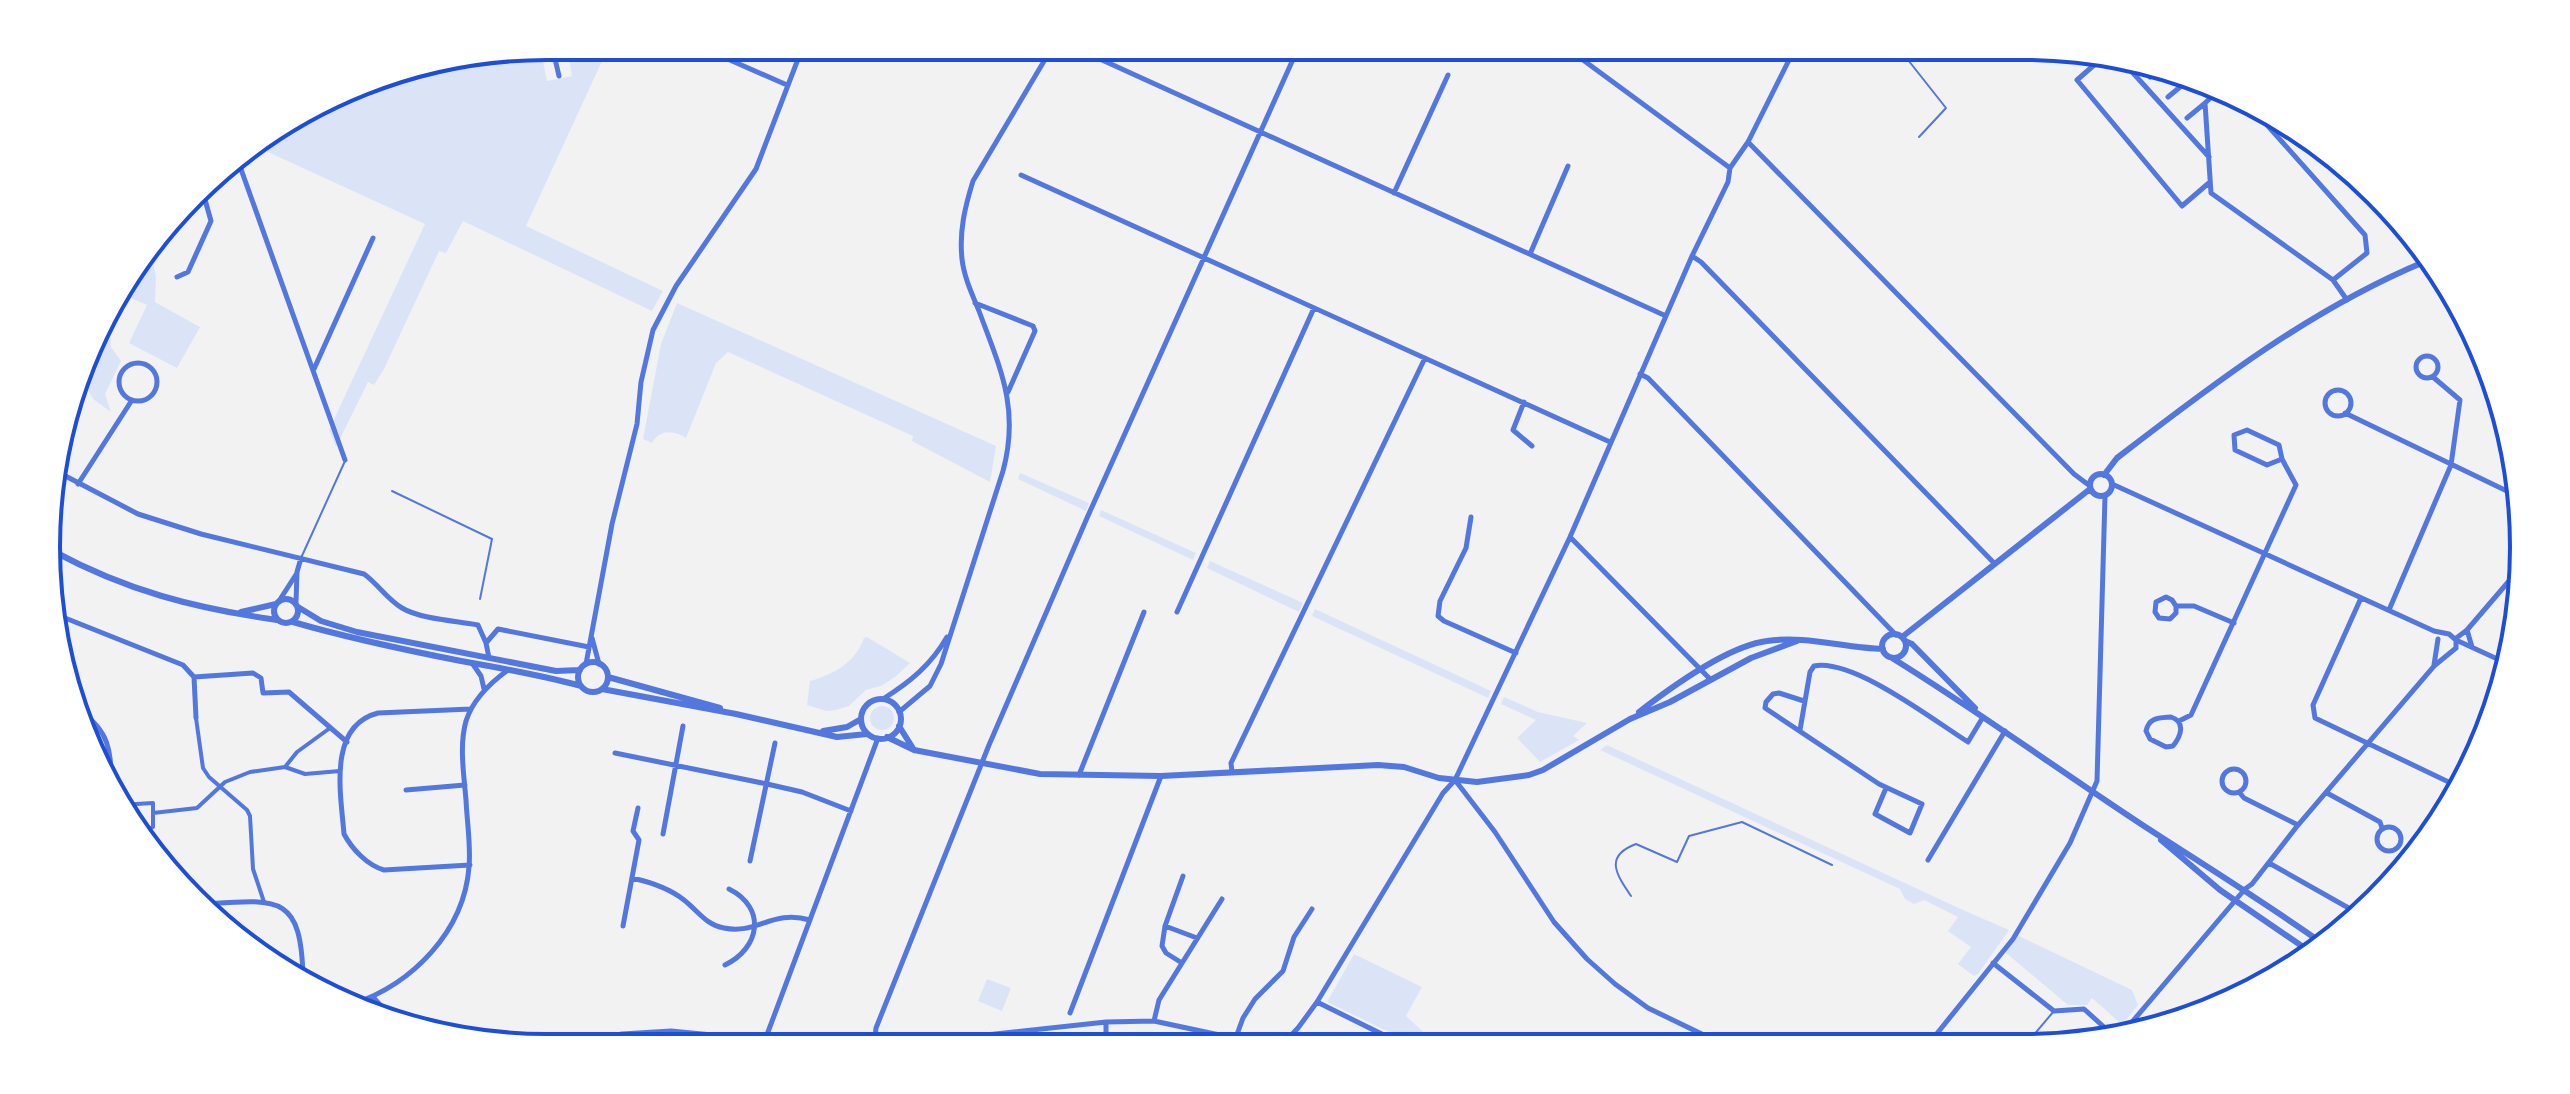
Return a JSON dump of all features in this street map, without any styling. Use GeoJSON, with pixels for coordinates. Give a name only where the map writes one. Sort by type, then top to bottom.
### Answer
{"type":"FeatureCollection","features":[{"type":"Feature","properties":{"kind":"street"},"geometry":{"type":"LineString","coordinates":[[555,60],[559,76]]}},
{"type":"Feature","properties":{"kind":"street"},"geometry":{"type":"LineString","coordinates":[[730,60],[787,85]]}},
{"type":"Feature","properties":{"kind":"street"},"geometry":{"type":"LineString","coordinates":[[581,686],[578,679],[580,670],[586,664],[612,524],[637,424],[641,382],[653,330],[676,286],[756,169],[797,60]]}},
{"type":"Feature","properties":{"kind":"street"},"geometry":{"type":"LineString","coordinates":[[899,712],[935,679],[1005,462],[1010,418],[1008,393],[962,262],[960,230],[973,181],[1045,60]]}},
{"type":"Feature","properties":{"kind":"street"},"geometry":{"type":"LineString","coordinates":[[1102,60],[1666,316]]}},
{"type":"Feature","properties":{"kind":"street"},"geometry":{"type":"LineString","coordinates":[[875,1034],[982,764],[1087,518],[1293,60]]}},
{"type":"Feature","properties":{"kind":"street"},"geometry":{"type":"LineString","coordinates":[[1583,60],[1730,168]]}},
{"type":"Feature","properties":{"kind":"street"},"geometry":{"type":"LineString","coordinates":[[1292,1034],[1317,1002],[1443,793],[1455,780],[1570,537],[1692,256],[1728,182],[1730,168],[1748,142],[1789,60]]}},
{"type":"Feature","properties":{"kind":"street"},"geometry":{"type":"LineString","coordinates":[[2094,65],[2077,80],[2182,206],[2210,181]]}},
{"type":"Feature","properties":{"kind":"street"},"geometry":{"type":"LineString","coordinates":[[2133,73],[2210,158]]}},
{"type":"Feature","properties":{"kind":"street"},"geometry":{"type":"LineString","coordinates":[[1394,193],[1448,75]]}},
{"type":"Feature","properties":{"kind":"street"},"geometry":{"type":"LineString","coordinates":[[2168,97],[2181,86]]}},
{"type":"Feature","properties":{"kind":"street"},"geometry":{"type":"LineString","coordinates":[[2187,118],[2211,98]]}},
{"type":"Feature","properties":{"kind":"street"},"geometry":{"type":"LineString","coordinates":[[2205,103],[2211,193],[2333,280],[2347,300]]}},
{"type":"Feature","properties":{"kind":"street"},"geometry":{"type":"LineString","coordinates":[[2268,126],[2365,235],[2367,253],[2333,280]]}},
{"type":"Feature","properties":{"kind":"street"},"geometry":{"type":"LineString","coordinates":[[1748,142],[2074,474],[2095,494],[2105,496]]}},
{"type":"Feature","properties":{"kind":"street"},"geometry":{"type":"LineString","coordinates":[[1530,254],[1568,166]]}},
{"type":"Feature","properties":{"kind":"street"},"geometry":{"type":"LineString","coordinates":[[241,169],[345,460]]}},
{"type":"Feature","properties":{"kind":"street"},"geometry":{"type":"LineString","coordinates":[[1021,175],[1611,442]]}},
{"type":"Feature","properties":{"kind":"street"},"geometry":{"type":"LineString","coordinates":[[177,277],[188,272],[211,221],[205,201]]}},
{"type":"Feature","properties":{"kind":"street"},"geometry":{"type":"LineString","coordinates":[[313,370],[373,238]]}},
{"type":"Feature","properties":{"kind":"street"},"geometry":{"type":"LineString","coordinates":[[1692,256],[1995,564]]}},
{"type":"Feature","properties":{"kind":"street"},"geometry":{"type":"LineString","coordinates":[[1883,649],[1887,637],[1901,638],[2090,488],[2094,477],[2104,475],[2117,458],[2223,379],[2264,350],[2347,300],[2419,264]]}},
{"type":"Feature","properties":{"kind":"street"},"geometry":{"type":"LineString","coordinates":[[975,303],[1033,326],[1035,331],[1008,393]]}},
{"type":"Feature","properties":{"kind":"street"},"geometry":{"type":"LineString","coordinates":[[1177,612],[1314,308]]}},
{"type":"Feature","properties":{"kind":"street"},"geometry":{"type":"LineString","coordinates":[[2427,356],[2436,361],[2437,371],[2433,377],[2425,379],[2416,372],[2420,358],[2427,356]]}},
{"type":"Feature","properties":{"kind":"street"},"geometry":{"type":"LineString","coordinates":[[1232,772],[1231,763],[1425,358]]}},
{"type":"Feature","properties":{"kind":"street"},"geometry":{"type":"LineString","coordinates":[[142,363],[152,368],[158,385],[146,400],[132,400],[121,391],[122,372],[130,365],[142,363]]}},
{"type":"Feature","properties":{"kind":"street"},"geometry":{"type":"LineString","coordinates":[[1640,374],[1660,389],[1901,638],[1912,644],[1938,669],[1983,717]]}},
{"type":"Feature","properties":{"kind":"street"},"geometry":{"type":"LineString","coordinates":[[2389,610],[2451,465],[2460,400],[2433,377]]}},
{"type":"Feature","properties":{"kind":"street"},"geometry":{"type":"LineString","coordinates":[[2345,413],[2351,402],[2348,394],[2341,390],[2332,391],[2325,401],[2327,409],[2337,416],[2345,413],[2507,491]]}},
{"type":"Feature","properties":{"kind":"street"},"geometry":{"type":"LineString","coordinates":[[78,484],[132,400]]}},
{"type":"Feature","properties":{"kind":"street"},"geometry":{"type":"LineString","coordinates":[[1524,402],[1513,430],[1532,446]]}},
{"type":"Feature","properties":{"kind":"street"},"geometry":{"type":"LineString","coordinates":[[2179,721],[2191,715],[2296,485],[2282,459],[2279,445],[2247,430],[2234,435],[2235,450],[2267,465],[2282,459]]}},
{"type":"Feature","properties":{"kind":"street"},"geometry":{"type":"LineString","coordinates":[[2104,475],[2112,484],[2434,631],[2447,634],[2456,643],[2497,659]]}},
{"type":"Feature","properties":{"kind":"street"},"geometry":{"type":"LineString","coordinates":[[65,476],[138,514],[201,534],[364,574],[376,582],[399,607],[410,612],[478,625],[489,658]]}},
{"type":"Feature","properties":{"kind":"street"},"geometry":{"type":"LineString","coordinates":[[1937,1034],[2013,939],[2070,843],[2094,792],[2097,781],[2105,496],[2112,484]]}},
{"type":"Feature","properties":{"kind":"street"},"geometry":{"type":"LineString","coordinates":[[1471,517],[1466,548],[1440,601],[1438,616],[1516,653]]}},
{"type":"Feature","properties":{"kind":"street"},"geometry":{"type":"LineString","coordinates":[[1570,537],[1710,679]]}},
{"type":"Feature","properties":{"kind":"street"},"geometry":{"type":"LineString","coordinates":[[60,555],[128,587],[170,600],[283,623],[293,622],[327,632],[550,677],[581,686],[588,692],[602,689],[758,718],[837,737],[867,734],[887,737],[914,750],[982,764],[1040,774],[1079,776],[1161,776],[1378,765],[1404,767],[1455,780],[1490,782],[1529,775],[1630,719],[1670,702],[1751,658],[1797,641]]}},
{"type":"Feature","properties":{"kind":"street"},"geometry":{"type":"LineString","coordinates":[[293,622],[298,615],[297,572],[301,558]]}},
{"type":"Feature","properties":{"kind":"street"},"geometry":{"type":"LineString","coordinates":[[277,620],[274,612],[278,602],[297,572]]}},
{"type":"Feature","properties":{"kind":"street"},"geometry":{"type":"LineString","coordinates":[[2130,1022],[2252,884],[2298,825],[2434,666],[2446,654],[2452,653],[2456,643],[2509,581]]}},
{"type":"Feature","properties":{"kind":"street"},"geometry":{"type":"LineString","coordinates":[[233,613],[257,610],[286,598],[321,621],[357,632],[556,671],[580,670]]}},
{"type":"Feature","properties":{"kind":"street"},"geometry":{"type":"LineString","coordinates":[[2162,598],[2172,600],[2176,606],[2176,613],[2170,619],[2159,618],[2155,612],[2156,602],[2162,598]]}},
{"type":"Feature","properties":{"kind":"street"},"geometry":{"type":"LineString","coordinates":[[2361,598],[2313,705],[2315,718],[2449,782]]}},
{"type":"Feature","properties":{"kind":"street"},"geometry":{"type":"LineString","coordinates":[[2176,606],[2194,606],[2234,623]]}},
{"type":"Feature","properties":{"kind":"street"},"geometry":{"type":"LineString","coordinates":[[1079,776],[1144,612]]}},
{"type":"Feature","properties":{"kind":"street"},"geometry":{"type":"LineString","coordinates":[[65,618],[183,665],[194,677],[203,768],[250,816],[253,869],[264,902]]}},
{"type":"Feature","properties":{"kind":"street"},"geometry":{"type":"LineString","coordinates":[[486,643],[498,629],[589,647]]}},
{"type":"Feature","properties":{"kind":"street"},"geometry":{"type":"LineString","coordinates":[[867,734],[861,719],[865,706],[902,688],[928,664],[951,629]]}},
{"type":"Feature","properties":{"kind":"street"},"geometry":{"type":"LineString","coordinates":[[2467,630],[2472,647]]}},
{"type":"Feature","properties":{"kind":"street"},"geometry":{"type":"LineString","coordinates":[[2434,631],[2438,639],[2434,666]]}},
{"type":"Feature","properties":{"kind":"street"},"geometry":{"type":"LineString","coordinates":[[2438,639],[2447,634]]}},
{"type":"Feature","properties":{"kind":"street"},"geometry":{"type":"LineString","coordinates":[[591,637],[599,664]]}},
{"type":"Feature","properties":{"kind":"street"},"geometry":{"type":"LineString","coordinates":[[1892,658],[1905,652],[1901,638]]}},
{"type":"Feature","properties":{"kind":"street"},"geometry":{"type":"LineString","coordinates":[[1630,719],[1664,693],[1752,644],[1769,640],[1797,641],[1883,649],[1892,658],[2314,937]]}},
{"type":"Feature","properties":{"kind":"street"},"geometry":{"type":"LineString","coordinates":[[2437,648],[2446,654]]}},
{"type":"Feature","properties":{"kind":"street"},"geometry":{"type":"LineString","coordinates":[[472,663],[481,676],[484,690]]}},
{"type":"Feature","properties":{"kind":"street"},"geometry":{"type":"LineString","coordinates":[[586,664],[604,667],[608,677],[602,689]]}},
{"type":"Feature","properties":{"kind":"street"},"geometry":{"type":"LineString","coordinates":[[1800,730],[1810,672],[1814,666],[1823,664],[1861,674],[1968,742],[1983,717]]}},
{"type":"Feature","properties":{"kind":"street"},"geometry":{"type":"LineString","coordinates":[[366,999],[399,983],[419,966],[437,946],[459,907],[470,865],[463,734],[471,709],[484,690],[508,670]]}},
{"type":"Feature","properties":{"kind":"street"},"geometry":{"type":"LineString","coordinates":[[194,677],[253,673],[261,678],[263,693],[289,692],[347,742]]}},
{"type":"Feature","properties":{"kind":"street"},"geometry":{"type":"LineString","coordinates":[[608,677],[758,718]]}},
{"type":"Feature","properties":{"kind":"street"},"geometry":{"type":"LineString","coordinates":[[1804,701],[1773,694],[1765,708],[1886,788],[1922,804],[1910,833],[1875,814],[1886,788]]}},
{"type":"Feature","properties":{"kind":"street"},"geometry":{"type":"LineString","coordinates":[[883,699],[893,704],[899,712],[899,725],[914,750]]}},
{"type":"Feature","properties":{"kind":"street"},"geometry":{"type":"LineString","coordinates":[[470,865],[384,870],[367,861],[344,834],[340,761],[359,722],[368,716],[471,709]]}},
{"type":"Feature","properties":{"kind":"street"},"geometry":{"type":"LineString","coordinates":[[2171,717],[2179,721],[2182,730],[2173,746],[2166,747],[2147,736],[2147,725],[2156,718],[2171,717]]}},
{"type":"Feature","properties":{"kind":"street"},"geometry":{"type":"LineString","coordinates":[[820,732],[847,727],[861,719]]}},
{"type":"Feature","properties":{"kind":"street"},"geometry":{"type":"LineString","coordinates":[[93,724],[110,748],[111,763]]}},
{"type":"Feature","properties":{"kind":"street"},"geometry":{"type":"LineString","coordinates":[[887,737],[899,725]]}},
{"type":"Feature","properties":{"kind":"street"},"geometry":{"type":"LineString","coordinates":[[663,834],[683,726]]}},
{"type":"Feature","properties":{"kind":"street"},"geometry":{"type":"LineString","coordinates":[[285,767],[297,752],[331,728]]}},
{"type":"Feature","properties":{"kind":"street"},"geometry":{"type":"LineString","coordinates":[[1928,860],[2005,731]]}},
{"type":"Feature","properties":{"kind":"street"},"geometry":{"type":"LineString","coordinates":[[767,1034],[878,738]]}},
{"type":"Feature","properties":{"kind":"street"},"geometry":{"type":"LineString","coordinates":[[750,861],[775,743]]}},
{"type":"Feature","properties":{"kind":"street"},"geometry":{"type":"LineString","coordinates":[[615,753],[802,792],[851,811]]}},
{"type":"Feature","properties":{"kind":"street"},"geometry":{"type":"LineString","coordinates":[[153,813],[197,808],[220,786],[250,772],[285,767],[305,774],[340,771]]}},
{"type":"Feature","properties":{"kind":"street"},"geometry":{"type":"LineString","coordinates":[[2239,792],[2245,786],[2245,778],[2241,772],[2229,771],[2224,775],[2223,786],[2228,791],[2239,792],[2244,798],[2298,825]]}},
{"type":"Feature","properties":{"kind":"street"},"geometry":{"type":"LineString","coordinates":[[1070,1013],[1161,776]]}},
{"type":"Feature","properties":{"kind":"street"},"geometry":{"type":"LineString","coordinates":[[1455,780],[1495,832],[1554,922],[1596,968],[1648,1008],[1702,1034]]}},
{"type":"Feature","properties":{"kind":"street"},"geometry":{"type":"LineString","coordinates":[[406,790],[465,785]]}},
{"type":"Feature","properties":{"kind":"street"},"geometry":{"type":"LineString","coordinates":[[2327,793],[2380,822],[2382,829]]}},
{"type":"Feature","properties":{"kind":"street"},"geometry":{"type":"LineString","coordinates":[[134,804],[153,803],[153,827],[150,829]]}},
{"type":"Feature","properties":{"kind":"street"},"geometry":{"type":"LineString","coordinates":[[623,926],[639,840],[633,831],[638,808]]}},
{"type":"Feature","properties":{"kind":"street"},"geometry":{"type":"LineString","coordinates":[[2390,826],[2400,832],[2402,840],[2396,850],[2384,850],[2378,844],[2377,835],[2382,829],[2390,826]]}},
{"type":"Feature","properties":{"kind":"street"},"geometry":{"type":"LineString","coordinates":[[2146,827],[2205,879],[2302,946]]}},
{"type":"Feature","properties":{"kind":"street"},"geometry":{"type":"LineString","coordinates":[[2269,863],[2349,908]]}},
{"type":"Feature","properties":{"kind":"street"},"geometry":{"type":"LineString","coordinates":[[1182,963],[1166,953],[1162,946],[1165,926],[1183,876]]}},
{"type":"Feature","properties":{"kind":"street"},"geometry":{"type":"LineString","coordinates":[[632,878],[673,893],[720,928],[735,930],[783,916],[810,920]]}},
{"type":"Feature","properties":{"kind":"street"},"geometry":{"type":"LineString","coordinates":[[725,965],[745,952],[755,926],[747,902],[729,889]]}},
{"type":"Feature","properties":{"kind":"street"},"geometry":{"type":"LineString","coordinates":[[1154,1021],[1159,1000],[1222,899]]}},
{"type":"Feature","properties":{"kind":"street"},"geometry":{"type":"LineString","coordinates":[[216,904],[264,902],[281,908],[291,916],[298,928],[303,969]]}},
{"type":"Feature","properties":{"kind":"street"},"geometry":{"type":"LineString","coordinates":[[1237,1034],[1255,999],[1283,971],[1294,937],[1312,909]]}},
{"type":"Feature","properties":{"kind":"street"},"geometry":{"type":"LineString","coordinates":[[1165,926],[1197,938]]}},
{"type":"Feature","properties":{"kind":"street"},"geometry":{"type":"LineString","coordinates":[[1993,963],[2054,1011],[2084,1009],[2106,1027]]}},
{"type":"Feature","properties":{"kind":"street"},"geometry":{"type":"LineString","coordinates":[[372,997],[378,1003]]}},
{"type":"Feature","properties":{"kind":"street"},"geometry":{"type":"LineString","coordinates":[[1317,1002],[1382,1034]]}},
{"type":"Feature","properties":{"kind":"street"},"geometry":{"type":"LineString","coordinates":[[1006,1034],[1106,1022],[1154,1021],[1221,1034]]}},
{"type":"Feature","properties":{"kind":"street"},"geometry":{"type":"LineString","coordinates":[[1106,1022],[1106,1034]]}},
{"type":"Feature","properties":{"kind":"street"},"geometry":{"type":"LineString","coordinates":[[622,1034],[712,1034]]}},
{"type":"Feature","properties":{"kind":"lane"},"geometry":{"type":"LineString","coordinates":[[1908,60],[1946,108],[1919,137]]}},
{"type":"Feature","properties":{"kind":"lane"},"geometry":{"type":"LineString","coordinates":[[301,558],[345,460]]}},
{"type":"Feature","properties":{"kind":"lane"},"geometry":{"type":"LineString","coordinates":[[392,491],[492,539],[480,599]]}},
{"type":"Feature","properties":{"kind":"lane"},"geometry":{"type":"LineString","coordinates":[[1631,896],[1616,870],[1617,854],[1621,849],[1636,844],[1677,862],[1689,836],[1742,822],[1832,865]]}},
{"type":"Feature","properties":{"kind":"lane"},"geometry":{"type":"LineString","coordinates":[[2035,1034],[2054,1011]]}},
{"type":"Feature","properties":{"kind":"shaded area"},"geometry":{"type":"Polygon","coordinates":[[[543,60],[547,81],[572,76],[569,60],[603,60],[526,226],[663,291],[652,311],[463,221],[446,253],[439,251],[384,369],[374,385],[368,382],[336,447],[329,430],[425,224],[265,151],[303,125],[361,97],[452,69],[543,60]]]}},
{"type":"Feature","properties":{"kind":"shaded area"},"geometry":{"type":"Polygon","coordinates":[[[153,262],[155,302],[200,327],[177,368],[129,343],[147,305],[129,297],[153,262]]]}},
{"type":"Feature","properties":{"kind":"shaded area"},"geometry":{"type":"Polygon","coordinates":[[[677,303],[996,446],[990,482],[912,441],[913,436],[728,352],[716,363],[686,438],[668,432],[659,435],[652,443],[643,439],[661,344],[677,303]]]}},
{"type":"Feature","properties":{"kind":"shaded area"},"geometry":{"type":"Polygon","coordinates":[[[110,333],[111,347],[121,361],[105,394],[111,412],[93,399],[87,388],[110,333]]]}},
{"type":"Feature","properties":{"kind":"shaded area"},"geometry":{"type":"Polygon","coordinates":[[[1020,473],[1089,503],[1086,511],[1018,479],[1020,473]]]}},
{"type":"Feature","properties":{"kind":"shaded area"},"geometry":{"type":"Polygon","coordinates":[[[1101,510],[1196,553],[1193,560],[1099,516],[1101,510]]]}},
{"type":"Feature","properties":{"kind":"shaded area"},"geometry":{"type":"Polygon","coordinates":[[[1210,561],[1303,603],[1299,612],[1207,568],[1210,561]]]}},
{"type":"Feature","properties":{"kind":"shaded area"},"geometry":{"type":"Polygon","coordinates":[[[1315,609],[1491,691],[1488,698],[1312,616],[1315,609]]]}},
{"type":"Feature","properties":{"kind":"shaded area"},"geometry":{"type":"Polygon","coordinates":[[[867,637],[910,663],[881,686],[866,690],[849,706],[826,711],[807,705],[810,681],[843,666],[867,637]]]}},
{"type":"Feature","properties":{"kind":"shaded area"},"geometry":{"type":"Polygon","coordinates":[[[1504,697],[1538,712],[1587,723],[1573,736],[1579,740],[1540,762],[1517,738],[1536,720],[1501,704],[1504,697]]]}},
{"type":"Feature","properties":{"kind":"shaded area"},"geometry":{"type":"Polygon","coordinates":[[[882,706],[893,713],[894,718],[887,729],[882,730],[871,723],[870,718],[877,707],[882,706]]]}},
{"type":"Feature","properties":{"kind":"shaded area"},"geometry":{"type":"Polygon","coordinates":[[[1607,745],[2009,930],[1974,976],[1958,964],[1971,947],[1948,931],[1958,917],[1924,900],[1914,904],[1905,899],[1900,889],[1600,750],[1607,745]]]}},
{"type":"Feature","properties":{"kind":"shaded area"},"geometry":{"type":"Polygon","coordinates":[[[2017,935],[2132,990],[2138,1005],[2126,1020],[2119,1022],[2092,998],[2087,1005],[2068,1005],[2005,952],[2017,935]]]}},
{"type":"Feature","properties":{"kind":"shaded area"},"geometry":{"type":"Polygon","coordinates":[[[1354,954],[1422,987],[1406,1016],[1426,1034],[1393,1034],[1327,1002],[1354,954]]]}},
{"type":"Feature","properties":{"kind":"shaded area"},"geometry":{"type":"Polygon","coordinates":[[[987,979],[1011,988],[1002,1011],[978,1001],[987,979]]]}}]}
